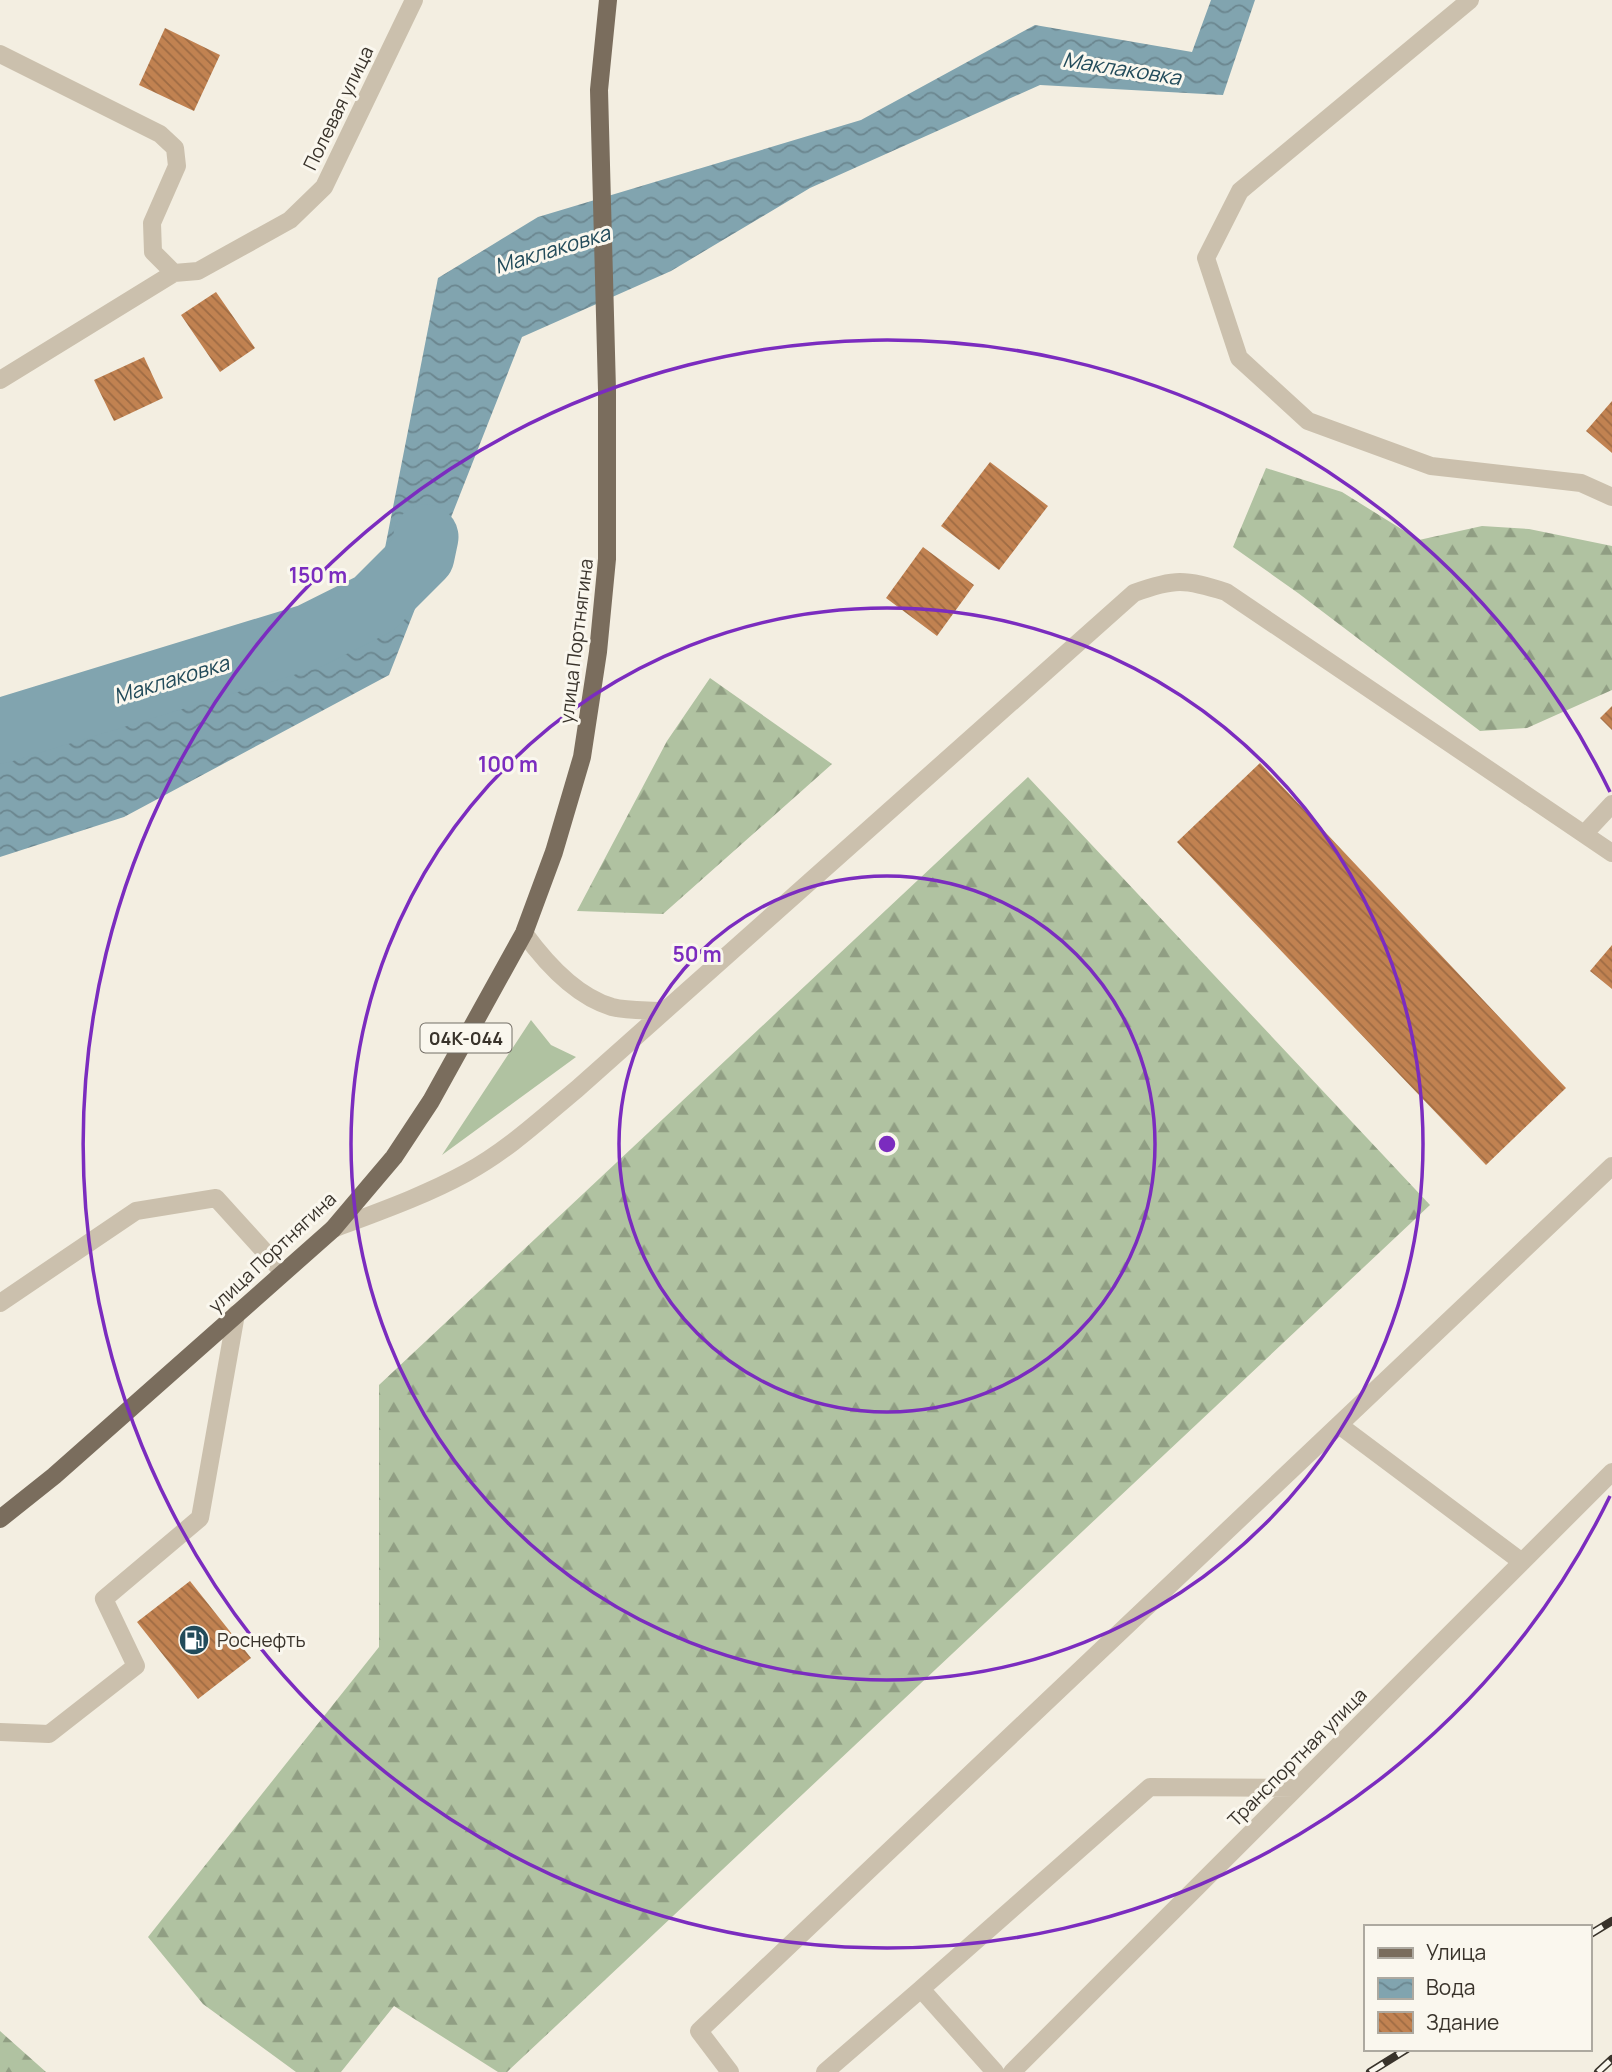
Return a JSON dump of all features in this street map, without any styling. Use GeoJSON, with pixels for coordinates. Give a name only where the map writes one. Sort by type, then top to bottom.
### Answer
{"type":"FeatureCollection","features":[{"type":"Feature","properties":{"kind":"main road","name":"улица Портнягина"},"geometry":{"type":"LineString","coordinates":[[0,1519],[54,1476],[333,1229],[394,1157],[431,1101],[524,933],[554,852],[582,757],[607,559],[607,390],[599,90],[608,0]]}},
{"type":"Feature","properties":{"kind":"street","name":"Полевая улица"},"geometry":{"type":"LineString","coordinates":[[0,380],[174,273],[198,271],[290,220],[324,187],[414,0]]}},
{"type":"Feature","properties":{"kind":"street"},"geometry":{"type":"LineString","coordinates":[[1470,0],[1240,191],[1206,258],[1239,358],[1308,421],[1431,466],[1581,483],[1612,498]]}},
{"type":"Feature","properties":{"kind":"street"},"geometry":{"type":"LineString","coordinates":[[0,54],[160,134],[175,148],[177,166],[152,223],[153,252],[174,273]]}},
{"type":"Feature","properties":{"kind":"street"},"geometry":{"type":"LineString","coordinates":[[333,1229],[427,1193],[469,1172],[512,1143],[577,1089],[985,729],[1134,593],[1162,583],[1189,580],[1226,592],[1586,832],[1612,853]]}},
{"type":"Feature","properties":{"kind":"street"},"geometry":{"type":"LineString","coordinates":[[1586,832],[1612,804]]}},
{"type":"Feature","properties":{"kind":"street"},"geometry":{"type":"LineString","coordinates":[[524,933],[546,962],[588,994],[611,1007],[662,1012]]}},
{"type":"Feature","properties":{"kind":"street"},"geometry":{"type":"LineString","coordinates":[[730,2072],[699,2031],[1612,1166]]}},
{"type":"Feature","properties":{"kind":"street"},"geometry":{"type":"LineString","coordinates":[[0,1303],[136,1211],[216,1198],[283,1272]]}},
{"type":"Feature","properties":{"kind":"street"},"geometry":{"type":"LineString","coordinates":[[0,1732],[49,1734],[136,1666],[104,1599],[200,1518],[236,1314]]}},
{"type":"Feature","properties":{"kind":"street"},"geometry":{"type":"LineString","coordinates":[[1339,1425],[1521,1562]]}},
{"type":"Feature","properties":{"kind":"street","name":"Транспортная улица"},"geometry":{"type":"LineString","coordinates":[[1012,2072],[1612,1472]]}},
{"type":"Feature","properties":{"kind":"street"},"geometry":{"type":"LineString","coordinates":[[825,2072],[1150,1787],[1295,1788]]}},
{"type":"Feature","properties":{"kind":"street"},"geometry":{"type":"LineString","coordinates":[[921,1989],[995,2072]]}},
{"type":"Feature","properties":{"kind":"green space"},"geometry":{"type":"Polygon","coordinates":[[[1266,468],[1342,492],[1419,540],[1482,526],[1529,529],[1612,546],[1612,690],[1527,728],[1480,731],[1233,547],[1266,468]]]}},
{"type":"Feature","properties":{"kind":"green space"},"geometry":{"type":"Polygon","coordinates":[[[710,678],[832,764],[663,914],[577,911],[667,741],[710,678]]]}},
{"type":"Feature","properties":{"kind":"green space"},"geometry":{"type":"Polygon","coordinates":[[[1028,777],[1430,1205],[507,2072],[498,2072],[394,2006],[341,2072],[296,2072],[203,2004],[148,1937],[379,1647],[379,1385],[1028,777]]]}},
{"type":"Feature","properties":{"kind":"green space"},"geometry":{"type":"Polygon","coordinates":[[[531,1020],[551,1045],[576,1057],[442,1155],[531,1020]]]}},
{"type":"Feature","properties":{"kind":"green space"},"geometry":{"type":"Polygon","coordinates":[[[0,2031],[46,2072],[0,2072],[0,2031]]]}},
{"type":"Feature","properties":{"kind":"water"},"geometry":{"type":"Polygon","coordinates":[[[1211,0],[1255,0],[1223,95],[1040,85],[810,188],[671,271],[522,337],[389,675],[124,817],[0,857],[0,727],[125,694],[310,636],[374,604],[438,278],[538,217],[861,120],[1035,25],[1192,52],[1211,0]]]}},
{"type":"Feature","properties":{"kind":"building"},"geometry":{"type":"Polygon","coordinates":[[[165,28],[220,55],[194,111],[139,85],[165,28]]]}},
{"type":"Feature","properties":{"kind":"building"},"geometry":{"type":"Polygon","coordinates":[[[216,292],[255,348],[220,372],[181,315],[216,292]]]}},
{"type":"Feature","properties":{"kind":"building"},"geometry":{"type":"Polygon","coordinates":[[[144,357],[163,398],[114,421],[94,380],[144,357]]]}},
{"type":"Feature","properties":{"kind":"building"},"geometry":{"type":"Polygon","coordinates":[[[1612,401],[1612,453],[1586,431],[1612,401]]]}},
{"type":"Feature","properties":{"kind":"building"},"geometry":{"type":"Polygon","coordinates":[[[990,462],[1048,506],[999,570],[941,526],[990,462]]]}},
{"type":"Feature","properties":{"kind":"building"},"geometry":{"type":"Polygon","coordinates":[[[923,547],[974,585],[937,636],[886,598],[923,547]]]}},
{"type":"Feature","properties":{"kind":"building"},"geometry":{"type":"Polygon","coordinates":[[[1612,706],[1612,730],[1600,718],[1612,706]]]}},
{"type":"Feature","properties":{"kind":"building"},"geometry":{"type":"Polygon","coordinates":[[[1260,763],[1566,1088],[1486,1165],[1177,842],[1260,763]]]}},
{"type":"Feature","properties":{"kind":"building"},"geometry":{"type":"Polygon","coordinates":[[[1612,945],[1612,989],[1590,971],[1612,945]]]}},
{"type":"Feature","properties":{"kind":"building","name":"Роснефть"},"geometry":{"type":"Polygon","coordinates":[[[190,1581],[251,1658],[198,1699],[137,1622],[190,1581]]]}},
{"type":"Feature","properties":{"kind":"waterway","name":"Маклаковка"},"geometry":{"type":"LineString","coordinates":[[0,731],[310,636],[374,604],[422,556],[426,537]]}},
{"type":"Feature","properties":{"kind":"railway"},"geometry":{"type":"LineString","coordinates":[[1591,1934],[1612,1921]]}},
{"type":"Feature","properties":{"kind":"railway"},"geometry":{"type":"LineString","coordinates":[[1370,2072],[1404,2051]]}},
{"type":"Feature","properties":{"kind":"railway"},"geometry":{"type":"LineString","coordinates":[[1598,2072],[1612,2059]]}},
{"type":"Feature","properties":{"kind":"place","name":"Роснефть"},"geometry":{"type":"Point","coordinates":[194,1640]}}]}
